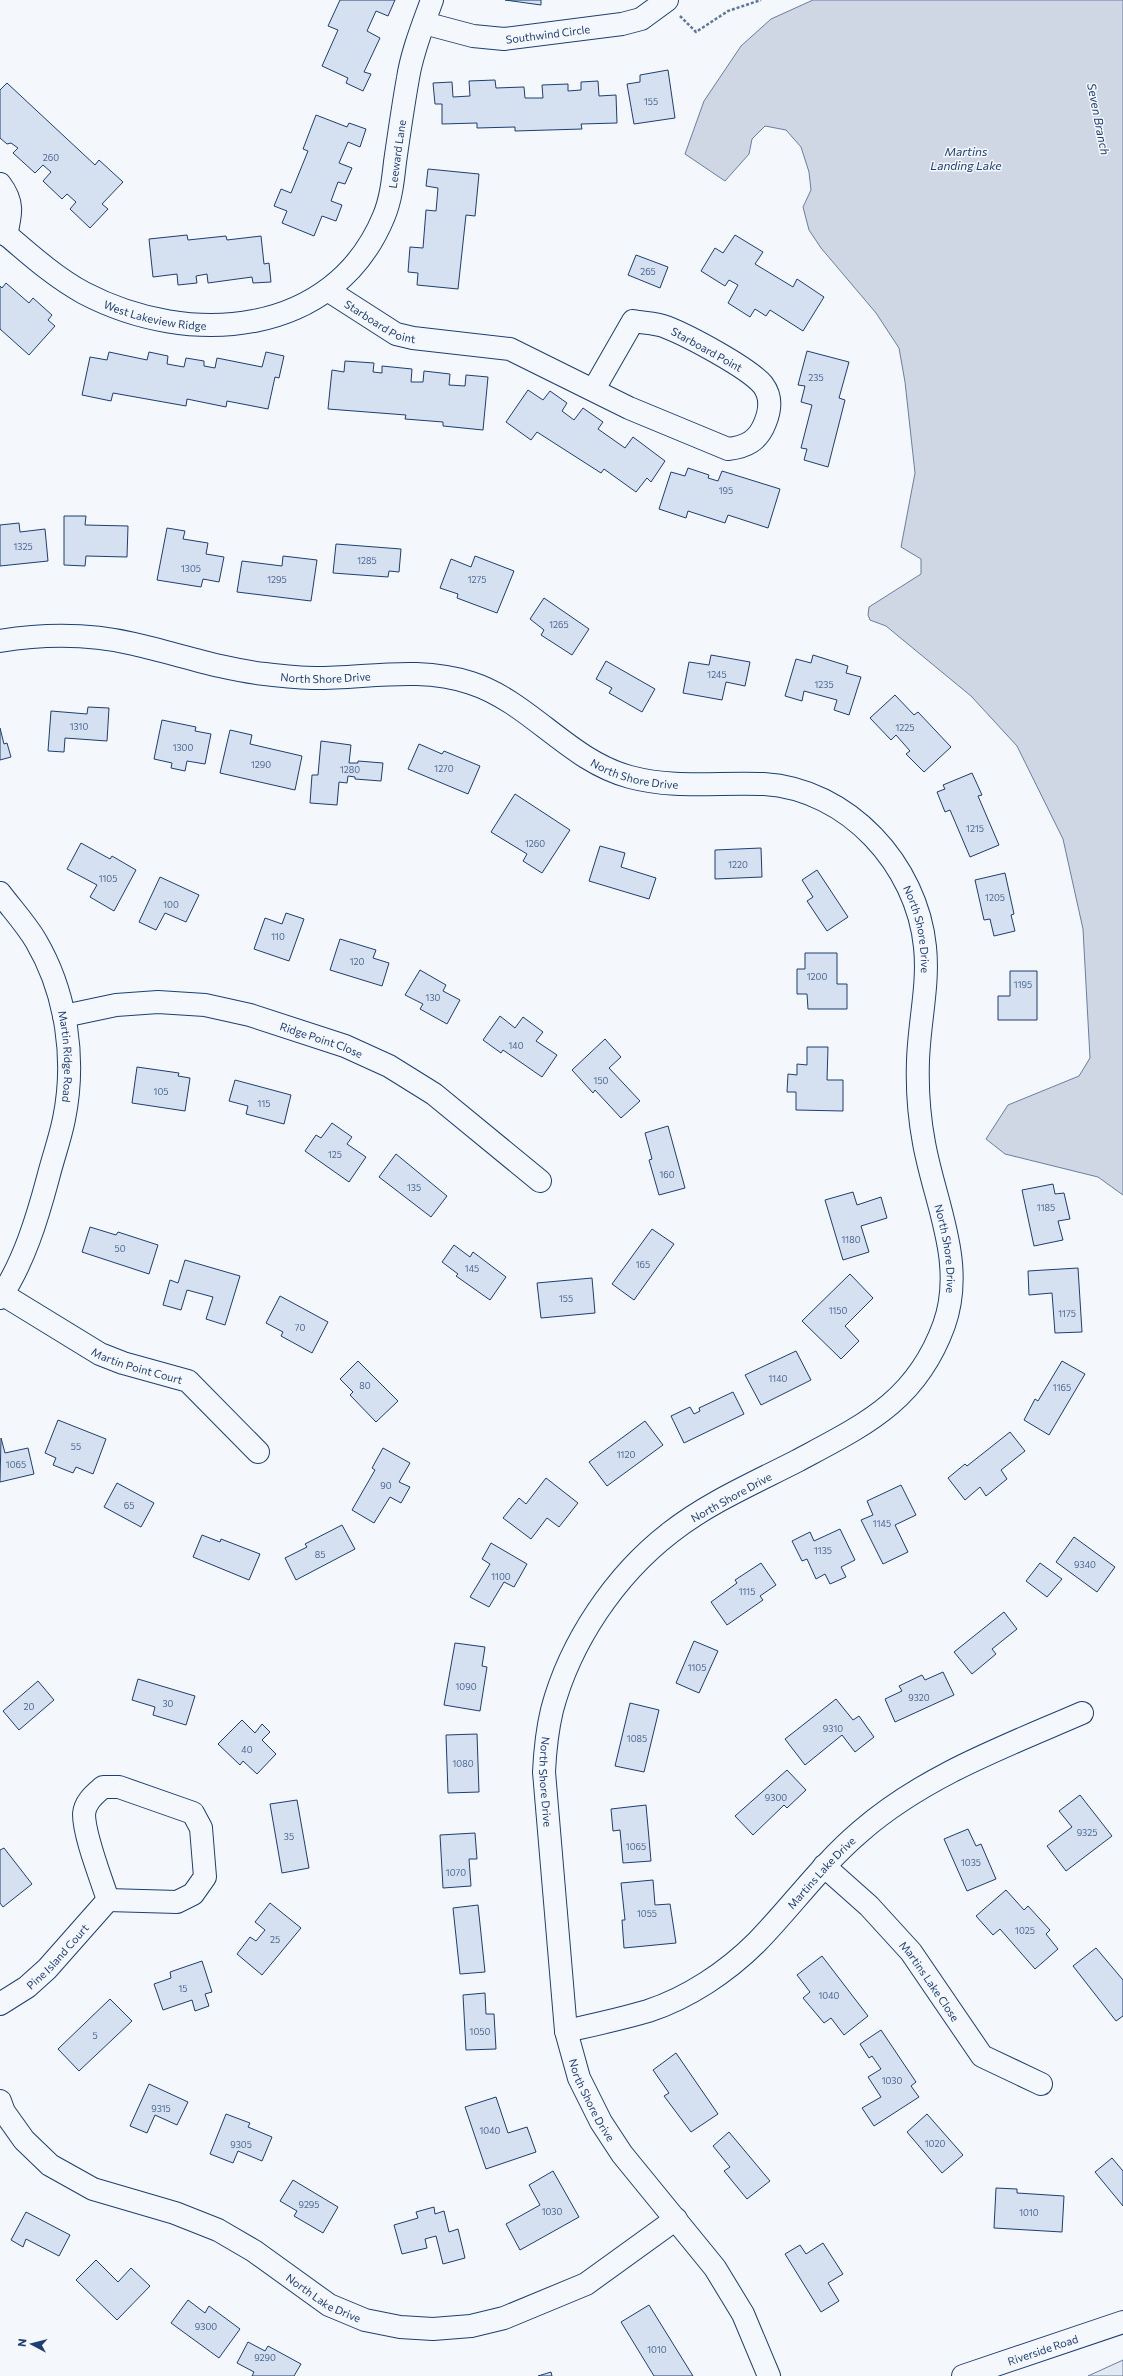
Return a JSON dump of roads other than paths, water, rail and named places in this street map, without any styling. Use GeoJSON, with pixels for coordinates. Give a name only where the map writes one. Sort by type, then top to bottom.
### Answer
{"type":"FeatureCollection","features":[{"type":"Feature","properties":{"kind":"street","name":"Leeward Lane"},"geometry":{"type":"LineString","coordinates":[[329,291],[363,256],[384,215],[392,188],[408,76],[432,0]]}},
{"type":"Feature","properties":{"kind":"street","name":"Southwind Circle"},"geometry":{"type":"LineString","coordinates":[[424,23],[473,36],[504,39],[622,24],[641,19],[666,2]]}},
{"type":"Feature","properties":{"kind":"street"},"geometry":{"type":"LineString","coordinates":[[0,184],[7,193],[12,213],[3,232]]}},
{"type":"Feature","properties":{"kind":"street","name":"West Lakeview Ridge"},"geometry":{"type":"LineString","coordinates":[[3,232],[47,269],[84,293],[127,311],[175,323],[204,325],[265,320],[298,309],[329,291]]}},
{"type":"Feature","properties":{"kind":"street","name":"Starboard Point"},"geometry":{"type":"LineString","coordinates":[[329,291],[396,334],[413,338],[510,349],[630,408],[728,449],[743,447],[754,441],[762,431],[769,411],[768,396],[764,386],[742,367],[666,327],[633,321],[594,389]]}},
{"type":"Feature","properties":{"kind":"street","name":"North Shore Drive"},"geometry":{"type":"LineString","coordinates":[[0,641],[54,636],[88,637],[129,643],[227,668],[265,674],[314,678],[413,673],[448,676],[475,684],[501,696],[584,756],[625,776],[673,786],[767,784],[791,789],[818,798],[868,830],[888,854],[905,880],[919,914],[925,946],[918,1094],[924,1144],[951,1252],[952,1286],[945,1322],[925,1367],[893,1405],[862,1426],[709,1507],[673,1530],[647,1552],[625,1576],[592,1621],[575,1649],[553,1706],[546,1739],[544,1772],[566,2031],[579,2078],[601,2122],[622,2154],[715,2268],[743,2314],[769,2376]]}},
{"type":"Feature","properties":{"kind":"street","name":"Martin Ridge Road"},"geometry":{"type":"LineString","coordinates":[[0,893],[36,941],[53,975],[64,1016],[70,1068],[64,1119],[36,1223],[21,1260],[1,1296]]}},
{"type":"Feature","properties":{"kind":"street","name":"Ridge Point Close"},"geometry":{"type":"LineString","coordinates":[[64,1016],[116,1005],[151,1002],[205,1005],[250,1015],[345,1046],[390,1066],[434,1094],[540,1181]]}},
{"type":"Feature","properties":{"kind":"street","name":"Martin Point Court"},"geometry":{"type":"LineString","coordinates":[[1,1296],[100,1354],[123,1363],[188,1381],[258,1452]]}},
{"type":"Feature","properties":{"kind":"street","name":"Martins Lake Drive"},"geometry":{"type":"LineString","coordinates":[[566,2031],[648,2011],[680,1997],[706,1982],[734,1962],[757,1942],[824,1866],[861,1830],[901,1801],[939,1779],[991,1753],[1082,1712]]}},
{"type":"Feature","properties":{"kind":"street"},"geometry":{"type":"LineString","coordinates":[[103,1787],[119,1787],[193,1813],[201,1828],[205,1877],[193,1894],[177,1902],[108,1900],[88,1834],[84,1814],[89,1799],[103,1787]]}},
{"type":"Feature","properties":{"kind":"street","name":"Martins Lake Close"},"geometry":{"type":"LineString","coordinates":[[824,1866],[869,1906],[911,1952],[982,2056],[1041,2084]]}},
{"type":"Feature","properties":{"kind":"street","name":"Pine Island Court"},"geometry":{"type":"LineString","coordinates":[[0,2004],[27,1987],[47,1969],[108,1900]]}},
{"type":"Feature","properties":{"kind":"street","name":"North Lake Drive"},"geometry":{"type":"LineString","coordinates":[[0,2102],[4,2112],[24,2140],[50,2165],[87,2186],[175,2213],[218,2230],[254,2251],[329,2305],[365,2320],[400,2327],[433,2329],[471,2326],[504,2318],[586,2284],[676,2219]]}},
{"type":"Feature","properties":{"kind":"street","name":"Riverside Road"},"geometry":{"type":"LineString","coordinates":[[963,2376],[1123,2322]]}},
{"type":"Feature","properties":{"kind":"water","name":"Martins Landing Lake"},"geometry":{"type":"Polygon","coordinates":[[[813,0],[1123,0],[1123,1195],[1098,1177],[1005,1154],[986,1139],[1008,1105],[1079,1076],[1090,1058],[1083,929],[1063,839],[1017,746],[971,696],[886,626],[870,620],[868,615],[869,607],[921,574],[921,559],[901,547],[915,473],[905,382],[899,348],[876,313],[821,248],[809,230],[803,207],[811,190],[809,172],[801,147],[786,130],[765,126],[752,139],[749,154],[725,181],[685,154],[704,101],[741,46],[771,19],[813,0]]]}},
{"type":"Feature","properties":{"kind":"water label","name":"Seven Branch"},"geometry":{"type":"Point","coordinates":[1099,119]}}]}
